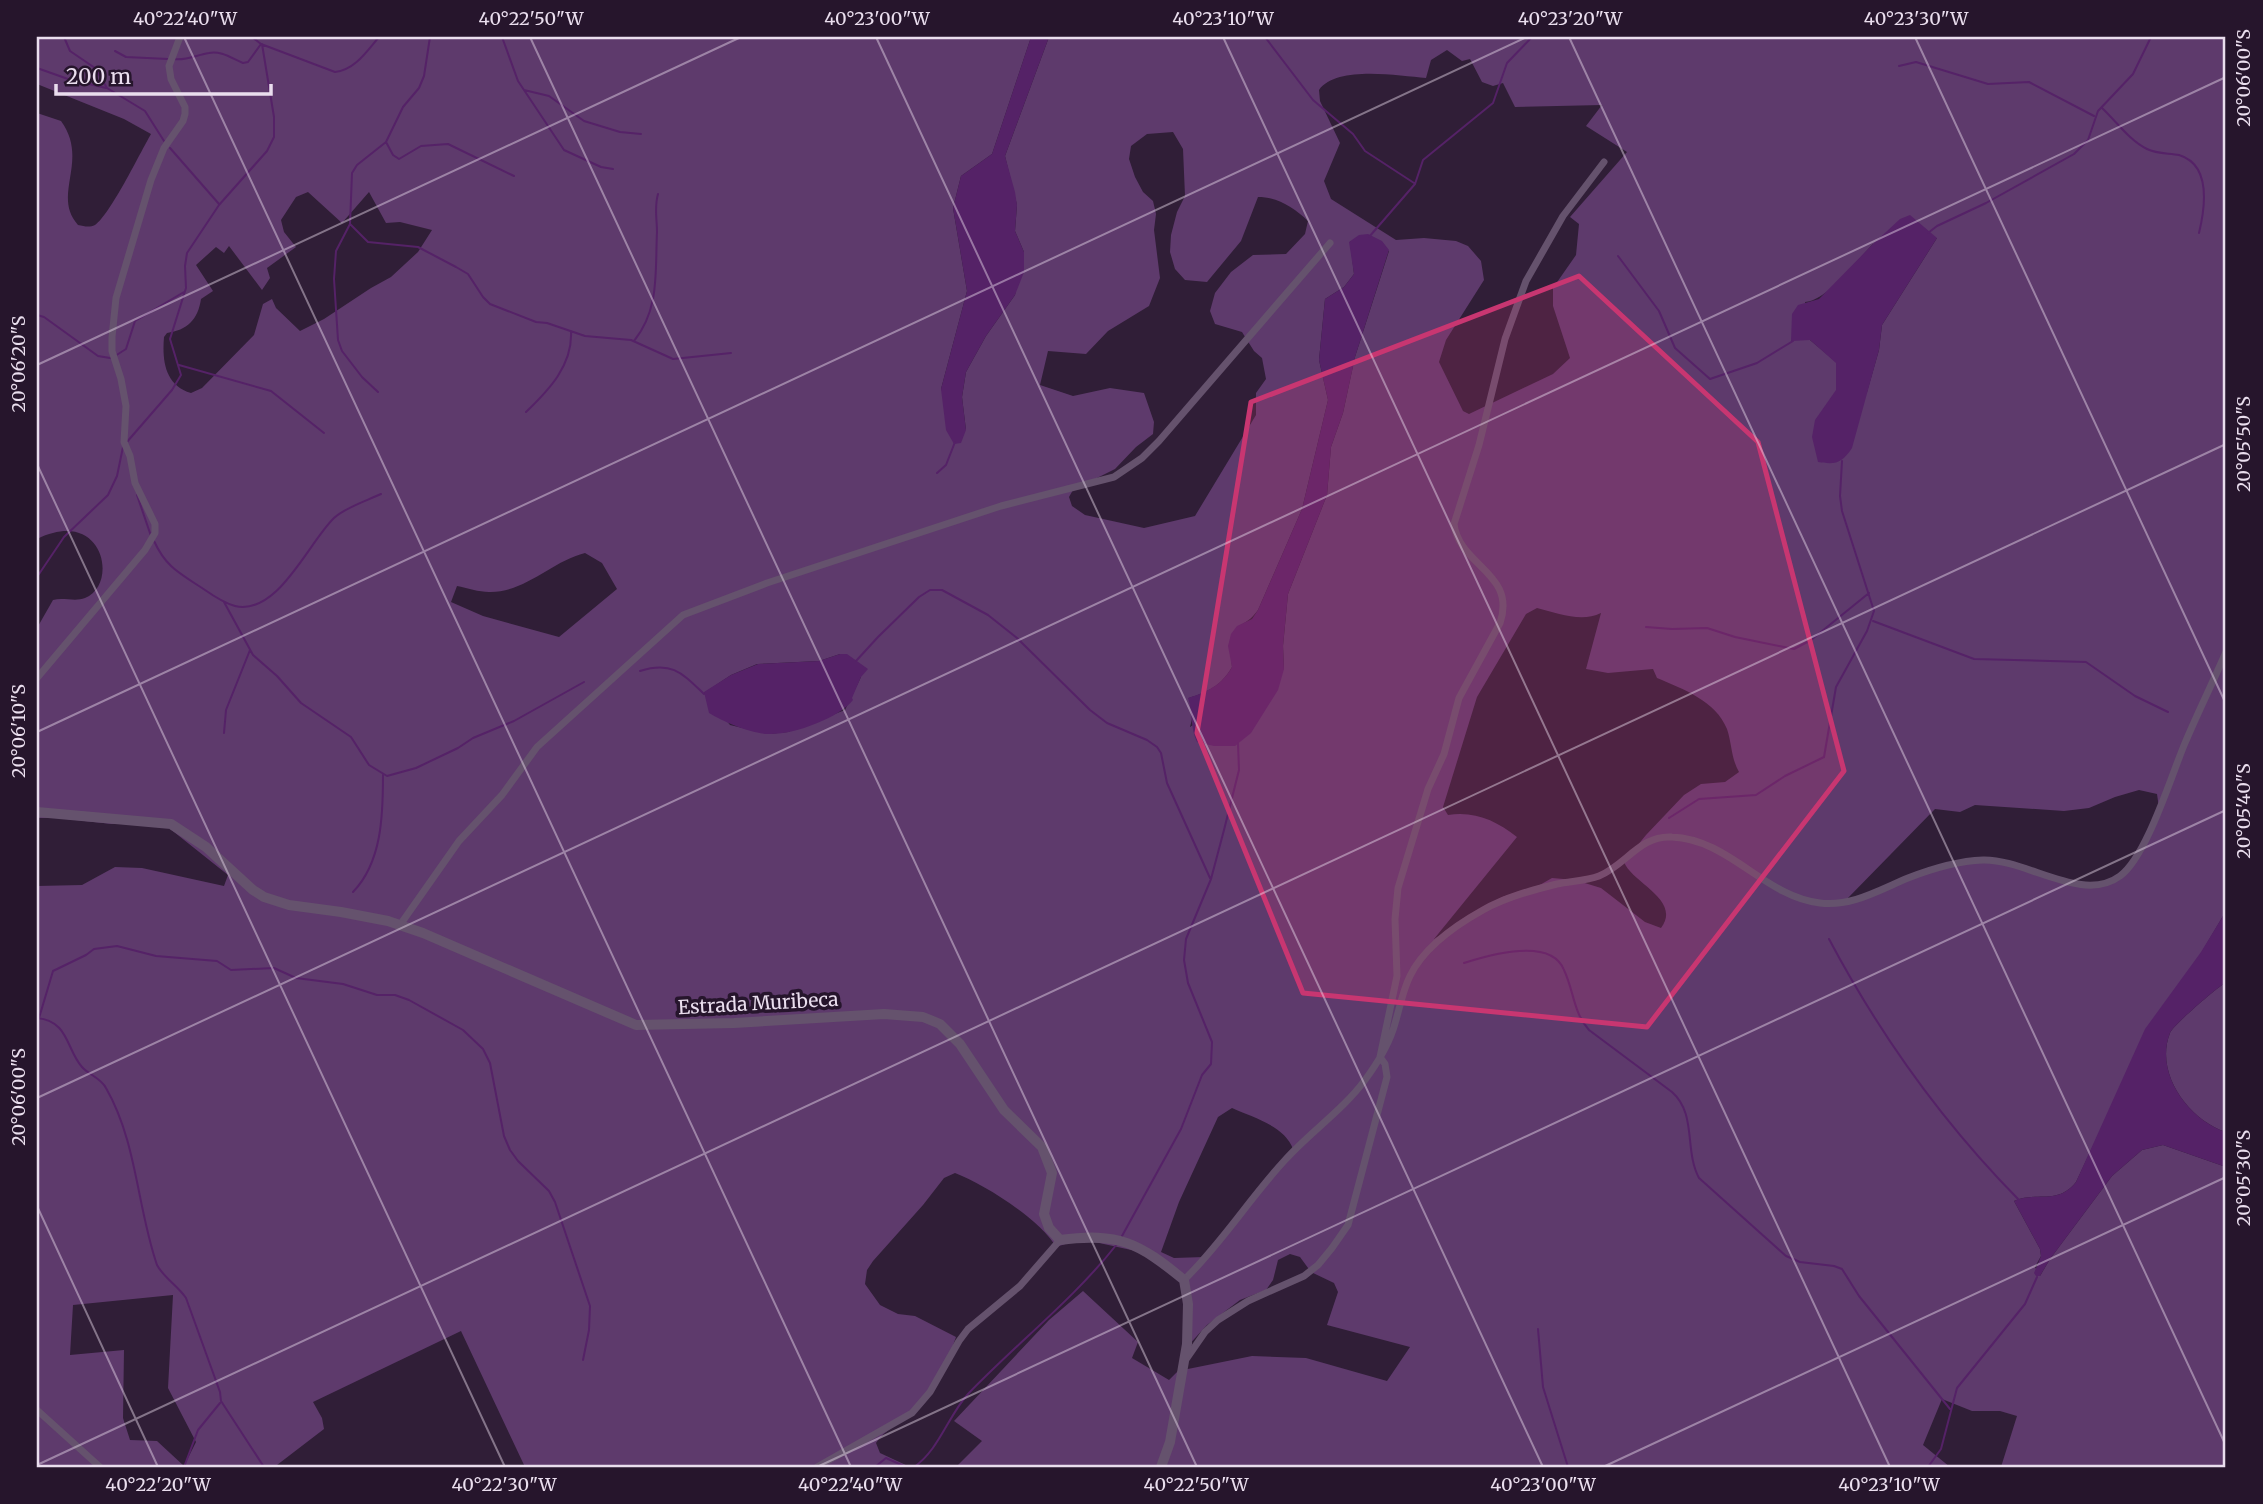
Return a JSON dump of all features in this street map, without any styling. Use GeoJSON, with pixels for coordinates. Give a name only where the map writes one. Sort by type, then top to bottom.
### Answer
{"type":"FeatureCollection","features":[{"type":"Feature","properties":{"kind":"street"},"geometry":{"type":"LineString","coordinates":[[37,678],[145,550],[155,533],[155,524],[135,483],[130,456],[124,442],[126,406],[112,351],[112,338],[118,290],[151,180],[164,148],[185,114],[185,107],[171,79],[169,66],[180,37]]}},
{"type":"Feature","properties":{"kind":"street"},"geometry":{"type":"LineString","coordinates":[[1183,1365],[1205,1332],[1217,1320],[1248,1301],[1304,1276],[1318,1265],[1348,1225],[1387,1077],[1385,1064],[1380,1057],[1397,976],[1395,911],[1398,888],[1428,789],[1444,754],[1459,698],[1500,623],[1504,609],[1504,598],[1499,586],[1458,538],[1454,524],[1456,512],[1479,445],[1505,339],[1525,281],[1563,216],[1604,162]]}},
{"type":"Feature","properties":{"kind":"street"},"geometry":{"type":"LineString","coordinates":[[400,925],[459,841],[502,795],[537,747],[683,615],[767,583],[1001,506],[1114,477],[1142,458],[1159,441],[1330,243]]}},
{"type":"Feature","properties":{"kind":"street"},"geometry":{"type":"LineString","coordinates":[[1184,1280],[1225,1236],[1282,1163],[1352,1096],[1380,1057],[1392,1033],[1409,976],[1429,949],[1482,911],[1511,897],[1601,875],[1641,844],[1656,838],[1674,836],[1718,851],[1796,899],[1822,904],[1858,900],[1943,866],[1984,860],[2016,864],[2075,884],[2104,885],[2120,876],[2142,848],[2226,652]]}},
{"type":"Feature","properties":{"kind":"street","name":"Estrada Muribeca"},"geometry":{"type":"LineString","coordinates":[[37,813],[171,824],[206,846],[264,897],[289,905],[341,912],[400,925],[636,1025],[884,1014],[923,1017],[940,1024],[960,1044],[1004,1110],[1042,1147],[1052,1173],[1044,1214],[1049,1228],[1060,1240]]}},
{"type":"Feature","properties":{"kind":"street"},"geometry":{"type":"LineString","coordinates":[[817,1467],[912,1413],[930,1392],[968,1329],[1020,1286],[1060,1240],[1090,1237],[1122,1240],[1152,1256],[1184,1280],[1189,1324],[1170,1442],[1161,1467]]}},
{"type":"Feature","properties":{"kind":"street"},"geometry":{"type":"LineString","coordinates":[[37,1410],[100,1467]]}},
{"type":"Feature","properties":{"kind":"highlighted area"},"geometry":{"type":"Polygon","coordinates":[[[1579,276],[1758,442],[1844,771],[1647,1027],[1303,993],[1197,733],[1251,402],[1579,276]]]}},
{"type":"Feature","properties":{"kind":"shaded area"},"geometry":{"type":"Polygon","coordinates":[[[37,37],[1031,37],[992,154],[961,176],[953,208],[967,291],[941,389],[966,430],[962,397],[966,372],[986,336],[1015,295],[1024,252],[1015,231],[1017,205],[1005,156],[1049,37],[2226,37],[2226,911],[2115,1099],[2076,1182],[2062,1193],[2014,1201],[2040,1249],[2041,1256],[2035,1267],[2040,1276],[2112,1176],[2142,1150],[2163,1145],[2226,1167],[2226,1467],[2001,1467],[2017,1416],[2000,1411],[1972,1411],[1942,1399],[1923,1445],[1950,1467],[956,1467],[982,1441],[954,1421],[1049,1320],[1083,1291],[1138,1342],[1132,1358],[1169,1380],[1178,1371],[1252,1356],[1306,1358],[1387,1381],[1410,1347],[1327,1325],[1338,1292],[1334,1283],[1311,1272],[1300,1257],[1290,1254],[1278,1260],[1273,1280],[1266,1290],[1240,1300],[1207,1325],[1185,1349],[1184,1285],[1145,1253],[1081,1239],[1056,1247],[1038,1226],[1011,1204],[955,1173],[944,1178],[867,1270],[865,1284],[880,1305],[898,1314],[915,1316],[956,1337],[928,1399],[876,1443],[880,1453],[910,1467],[525,1467],[461,1331],[313,1402],[322,1418],[324,1429],[277,1467],[37,1467],[37,886],[82,885],[115,867],[142,868],[224,886],[228,875],[164,824],[112,824],[37,818],[37,628],[53,600],[81,599],[95,590],[101,579],[102,565],[99,551],[91,540],[78,532],[60,532],[37,539],[37,113],[61,121],[69,136],[72,164],[68,202],[78,225],[95,225],[101,219],[151,134],[124,119],[37,84],[37,37]],[[1447,50],[1431,60],[1426,78],[1385,74],[1339,77],[1319,90],[1320,101],[1340,143],[1324,181],[1331,199],[1396,240],[1424,238],[1456,241],[1468,246],[1481,261],[1484,280],[1446,340],[1439,362],[1463,411],[1469,414],[1553,374],[1570,358],[1553,306],[1553,288],[1576,255],[1579,224],[1570,217],[1627,152],[1586,126],[1602,105],[1515,107],[1503,83],[1493,86],[1482,82],[1470,59],[1462,61],[1447,50]],[[1173,132],[1147,134],[1131,146],[1129,159],[1135,177],[1143,192],[1153,201],[1156,214],[1154,230],[1160,278],[1149,306],[1108,331],[1086,354],[1048,351],[1040,385],[1073,396],[1110,388],[1144,393],[1154,422],[1153,434],[1115,469],[1073,490],[1069,497],[1072,506],[1085,515],[1144,528],[1195,516],[1256,415],[1256,393],[1266,379],[1262,358],[1242,332],[1215,324],[1210,311],[1215,293],[1231,272],[1253,255],[1286,254],[1305,234],[1308,221],[1285,204],[1258,197],[1241,241],[1207,282],[1185,280],[1175,269],[1170,252],[1177,212],[1185,196],[1183,149],[1173,132]],[[308,192],[296,197],[281,220],[284,232],[296,247],[267,268],[270,278],[262,290],[229,246],[224,253],[216,247],[196,265],[213,291],[201,299],[197,313],[190,323],[164,337],[167,371],[182,389],[191,393],[202,388],[254,335],[263,304],[272,299],[276,308],[300,331],[391,277],[418,252],[432,230],[400,222],[386,223],[369,192],[342,223],[308,192]],[[1937,238],[1873,244],[1823,295],[1805,302],[1810,340],[1836,362],[1836,390],[1867,392],[1879,350],[1882,325],[1937,238]],[[1350,241],[1354,274],[1344,287],[1325,299],[1319,360],[1328,400],[1302,509],[1258,610],[1233,633],[1230,644],[1232,667],[1214,687],[1189,698],[1193,715],[1190,727],[1284,669],[1283,646],[1288,594],[1327,495],[1331,447],[1343,413],[1355,357],[1389,251],[1350,241]],[[585,553],[526,582],[502,591],[485,592],[457,586],[451,602],[483,616],[559,637],[617,589],[602,563],[585,553]],[[1537,608],[1526,614],[1477,697],[1443,807],[1448,815],[1468,814],[1485,818],[1517,837],[1434,939],[1502,897],[1538,886],[1552,878],[1575,880],[1601,888],[1645,922],[1661,928],[1666,918],[1661,900],[1624,862],[1684,795],[1701,784],[1725,782],[1739,772],[1727,729],[1722,719],[1707,703],[1657,678],[1653,669],[1608,673],[1586,669],[1601,613],[1577,617],[1537,608]],[[840,654],[819,661],[757,664],[731,675],[704,693],[730,725],[768,734],[788,732],[845,710],[861,677],[840,654]],[[2139,790],[2089,808],[2064,811],[1975,805],[1960,812],[1935,809],[1846,900],[1944,867],[1991,861],[2095,886],[2124,872],[2150,831],[2159,808],[2157,794],[2139,790]],[[1232,1108],[1218,1117],[1179,1202],[1161,1252],[1174,1258],[1204,1257],[1293,1149],[1283,1134],[1267,1123],[1232,1108]],[[173,1295],[73,1305],[70,1355],[124,1350],[123,1418],[130,1440],[157,1441],[184,1466],[196,1442],[168,1388],[173,1295]]]}},
{"type":"Feature","properties":{"kind":"shaded area"},"geometry":{"type":"Polygon","coordinates":[[[1031,37],[1049,37],[1005,156],[1015,192],[1015,231],[1024,252],[1024,272],[1015,295],[986,336],[966,372],[962,397],[966,430],[961,443],[954,444],[946,430],[941,389],[967,291],[953,208],[961,176],[992,154],[1031,37]]]}},
{"type":"Feature","properties":{"kind":"shaded area"},"geometry":{"type":"Polygon","coordinates":[[[1910,215],[1937,238],[1882,325],[1879,350],[1852,448],[1838,462],[1818,462],[1812,437],[1815,420],[1836,390],[1836,363],[1810,340],[1791,341],[1792,314],[1798,305],[1819,299],[1900,219],[1910,215]]]}},
{"type":"Feature","properties":{"kind":"shaded area"},"geometry":{"type":"Polygon","coordinates":[[[1368,234],[1382,241],[1389,250],[1355,357],[1343,413],[1331,447],[1327,495],[1288,594],[1283,646],[1284,669],[1278,690],[1251,733],[1235,746],[1214,746],[1197,742],[1188,698],[1213,687],[1224,679],[1232,667],[1228,646],[1231,634],[1237,626],[1252,619],[1258,610],[1302,509],[1328,400],[1319,360],[1325,299],[1344,287],[1354,274],[1349,242],[1359,235],[1368,234]]]}},
{"type":"Feature","properties":{"kind":"shaded area"},"geometry":{"type":"Polygon","coordinates":[[[847,654],[868,669],[861,677],[853,700],[827,719],[790,732],[769,734],[738,727],[709,713],[704,692],[731,675],[758,664],[819,661],[847,654]]]}},
{"type":"Feature","properties":{"kind":"shaded area"},"geometry":{"type":"Polygon","coordinates":[[[2226,911],[2226,982],[2173,1029],[2166,1048],[2171,1079],[2178,1093],[2199,1117],[2226,1132],[2226,1167],[2163,1145],[2142,1150],[2112,1176],[2040,1276],[2036,1276],[2034,1273],[2041,1256],[2040,1249],[2014,1201],[2062,1193],[2076,1182],[2145,1029],[2201,952],[2226,911]]]}},
{"type":"Feature","properties":{"kind":"shaded area"},"geometry":{"type":"Polygon","coordinates":[[[2226,982],[2226,1132],[2199,1117],[2178,1093],[2167,1064],[2166,1048],[2173,1029],[2226,982]]]}},
{"type":"Feature","properties":{"kind":"waterway"},"geometry":{"type":"LineString","coordinates":[[64,37],[70,51],[95,68],[107,88],[145,111],[164,141]]}},
{"type":"Feature","properties":{"kind":"waterway"},"geometry":{"type":"LineString","coordinates":[[252,37],[261,44],[335,72],[355,64],[379,37]]}},
{"type":"Feature","properties":{"kind":"waterway"},"geometry":{"type":"LineString","coordinates":[[378,392],[362,377],[342,351],[338,340],[334,279],[336,251],[350,224],[352,173],[357,165],[386,142],[403,107],[419,88],[424,76],[430,37]]}},
{"type":"Feature","properties":{"kind":"waterway"},"geometry":{"type":"LineString","coordinates":[[502,37],[518,81],[564,150],[601,167],[613,169]]}},
{"type":"Feature","properties":{"kind":"waterway"},"geometry":{"type":"LineString","coordinates":[[1265,37],[1313,100],[1353,134],[1365,151],[1414,183]]}},
{"type":"Feature","properties":{"kind":"waterway"},"geometry":{"type":"LineString","coordinates":[[1369,237],[1415,184],[1423,160],[1493,103],[1507,63],[1532,37]]}},
{"type":"Feature","properties":{"kind":"waterway"},"geometry":{"type":"LineString","coordinates":[[1928,233],[2074,154],[2088,140],[2098,111],[2133,74],[2151,37]]}},
{"type":"Feature","properties":{"kind":"waterway"},"geometry":{"type":"LineString","coordinates":[[173,59],[187,59],[213,52],[243,63],[248,62],[261,44]]}},
{"type":"Feature","properties":{"kind":"waterway"},"geometry":{"type":"LineString","coordinates":[[126,443],[172,390],[181,375],[170,339],[186,288],[187,253],[219,205],[267,151],[274,137],[274,117],[262,44]]}},
{"type":"Feature","properties":{"kind":"waterway"},"geometry":{"type":"LineString","coordinates":[[115,51],[126,57],[168,59]]}},
{"type":"Feature","properties":{"kind":"waterway"},"geometry":{"type":"LineString","coordinates":[[1899,66],[1916,62],[1988,84],[2029,82],[2094,116]]}},
{"type":"Feature","properties":{"kind":"waterway"},"geometry":{"type":"LineString","coordinates":[[37,68],[106,88]]}},
{"type":"Feature","properties":{"kind":"waterway"},"geometry":{"type":"LineString","coordinates":[[524,90],[549,96],[584,121],[620,132],[641,134]]}},
{"type":"Feature","properties":{"kind":"waterway"},"geometry":{"type":"LineString","coordinates":[[2102,108],[2129,136],[2147,149],[2179,155],[2190,160],[2197,168],[2204,188],[2199,233]]}},
{"type":"Feature","properties":{"kind":"waterway"},"geometry":{"type":"LineString","coordinates":[[386,142],[393,155],[399,159],[421,146],[448,144],[514,176]]}},
{"type":"Feature","properties":{"kind":"waterway"},"geometry":{"type":"LineString","coordinates":[[170,148],[219,204]]}},
{"type":"Feature","properties":{"kind":"waterway"},"geometry":{"type":"LineString","coordinates":[[634,341],[652,303],[656,275],[658,194]]}},
{"type":"Feature","properties":{"kind":"waterway"},"geometry":{"type":"LineString","coordinates":[[350,224],[368,242],[418,247],[456,267],[468,274],[490,304],[536,322],[585,336],[631,340],[673,359],[731,353]]}},
{"type":"Feature","properties":{"kind":"waterway"},"geometry":{"type":"LineString","coordinates":[[1618,256],[1659,311],[1675,348],[1710,379],[1757,363],[1793,341]]}},
{"type":"Feature","properties":{"kind":"waterway"},"geometry":{"type":"LineString","coordinates":[[115,356],[126,349],[135,321],[184,292]]}},
{"type":"Feature","properties":{"kind":"waterway"},"geometry":{"type":"LineString","coordinates":[[37,315],[44,317],[98,356],[110,358]]}},
{"type":"Feature","properties":{"kind":"waterway"},"geometry":{"type":"LineString","coordinates":[[526,412],[551,386],[564,366],[571,343],[571,331]]}},
{"type":"Feature","properties":{"kind":"waterway"},"geometry":{"type":"LineString","coordinates":[[179,365],[271,391],[324,433]]}},
{"type":"Feature","properties":{"kind":"waterway"},"geometry":{"type":"LineString","coordinates":[[937,473],[946,465],[955,442]]}},
{"type":"Feature","properties":{"kind":"waterway"},"geometry":{"type":"LineString","coordinates":[[37,577],[64,537],[108,495],[117,476],[123,447]]}},
{"type":"Feature","properties":{"kind":"waterway"},"geometry":{"type":"LineString","coordinates":[[1669,818],[1699,799],[1756,795],[1785,776],[1824,757],[1836,687],[1867,631],[1874,611],[1842,511],[1842,461]]}},
{"type":"Feature","properties":{"kind":"waterway"},"geometry":{"type":"LineString","coordinates":[[154,541],[168,563],[186,578],[226,603],[251,606],[265,600],[278,589],[334,518],[350,507],[381,494]]}},
{"type":"Feature","properties":{"kind":"waterway"},"geometry":{"type":"LineString","coordinates":[[137,495],[151,536]]}},
{"type":"Feature","properties":{"kind":"waterway"},"geometry":{"type":"LineString","coordinates":[[856,661],[919,597],[930,590],[942,590],[988,615],[1017,638],[1090,710],[1107,723],[1157,747],[1161,753],[1167,783],[1210,878]]}},
{"type":"Feature","properties":{"kind":"waterway"},"geometry":{"type":"LineString","coordinates":[[1646,627],[1707,628],[1735,637],[1794,649],[1811,640],[1869,593]]}},
{"type":"Feature","properties":{"kind":"waterway"},"geometry":{"type":"LineString","coordinates":[[224,602],[253,655],[277,676],[301,703],[351,737],[369,765],[387,776],[416,768],[458,748],[584,682]]}},
{"type":"Feature","properties":{"kind":"waterway"},"geometry":{"type":"LineString","coordinates":[[1873,621],[1974,659],[2086,662],[2135,696],[2168,712]]}},
{"type":"Feature","properties":{"kind":"waterway"},"geometry":{"type":"LineString","coordinates":[[224,733],[226,710],[250,650]]}},
{"type":"Feature","properties":{"kind":"waterway"},"geometry":{"type":"LineString","coordinates":[[640,671],[669,668],[683,675],[704,694]]}},
{"type":"Feature","properties":{"kind":"waterway"},"geometry":{"type":"LineString","coordinates":[[1122,1236],[1181,1129],[1202,1075],[1211,1064],[1212,1042],[1188,983],[1184,960],[1186,939],[1211,879],[1239,770],[1238,743]]}},
{"type":"Feature","properties":{"kind":"waterway"},"geometry":{"type":"LineString","coordinates":[[353,892],[370,867],[379,837],[383,775]]}},
{"type":"Feature","properties":{"kind":"waterway"},"geometry":{"type":"LineString","coordinates":[[1829,939],[1891,1043],[1915,1077],[1964,1140],[2019,1200]]}},
{"type":"Feature","properties":{"kind":"waterway"},"geometry":{"type":"LineString","coordinates":[[39,1018],[53,971],[94,949],[117,946],[156,956],[217,961],[231,970],[274,968],[296,978],[343,984],[377,995],[395,995],[463,1030],[483,1049],[490,1063],[504,1136],[510,1150],[549,1191],[555,1202],[590,1306],[583,1360]]}},
{"type":"Feature","properties":{"kind":"waterway"},"geometry":{"type":"LineString","coordinates":[[1464,963],[1518,951],[1533,951],[1557,960],[1564,970],[1580,1016],[1589,1030],[1672,1092],[1680,1101],[1688,1121],[1692,1156],[1699,1178],[1786,1256],[1800,1262],[1842,1269],[1859,1296],[1950,1409]]}},
{"type":"Feature","properties":{"kind":"waterway"},"geometry":{"type":"LineString","coordinates":[[37,1018],[47,1020],[61,1030],[82,1067],[106,1088],[124,1130],[157,1265],[186,1298],[221,1401],[264,1467]]}},
{"type":"Feature","properties":{"kind":"waterway"},"geometry":{"type":"LineString","coordinates":[[914,1467],[930,1452],[968,1394],[1064,1302],[1117,1244]]}},
{"type":"Feature","properties":{"kind":"waterway"},"geometry":{"type":"LineString","coordinates":[[1928,1467],[1941,1449],[1957,1388],[2025,1304],[2037,1277]]}},
{"type":"Feature","properties":{"kind":"waterway"},"geometry":{"type":"LineString","coordinates":[[1538,1329],[1543,1387],[1568,1467]]}},
{"type":"Feature","properties":{"kind":"waterway"},"geometry":{"type":"LineString","coordinates":[[184,1467],[198,1430],[220,1403]]}},
{"type":"Feature","properties":{"kind":"waterway"},"geometry":{"type":"LineString","coordinates":[[875,1467],[886,1458],[906,1467]]}}]}
